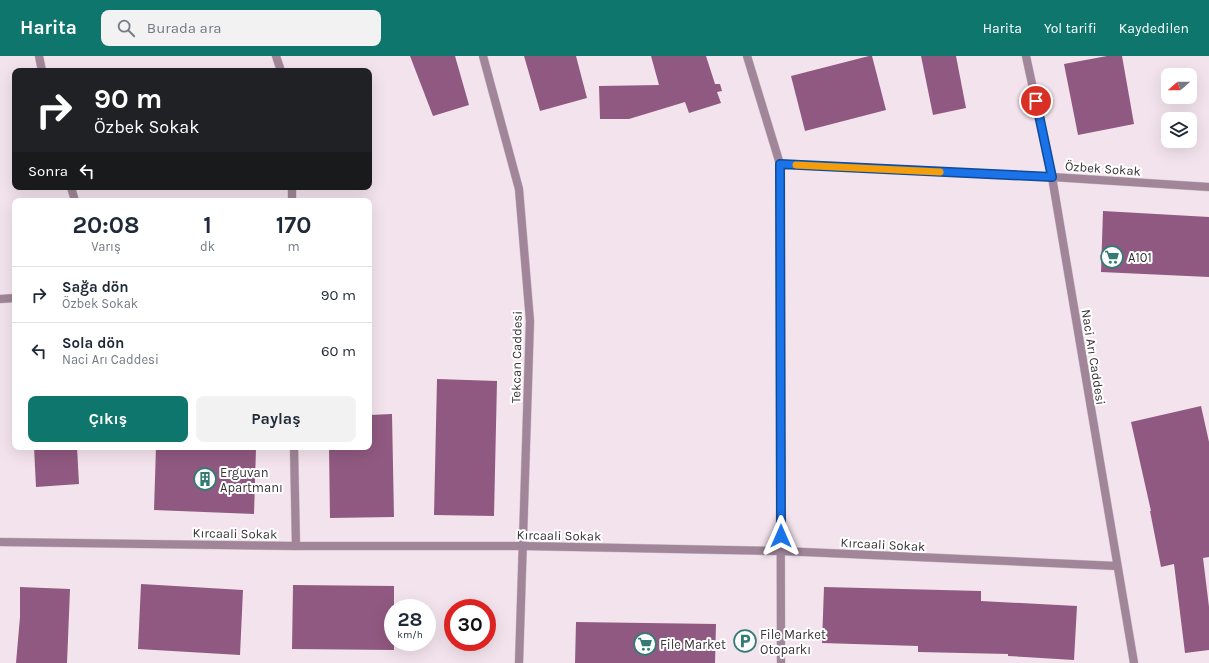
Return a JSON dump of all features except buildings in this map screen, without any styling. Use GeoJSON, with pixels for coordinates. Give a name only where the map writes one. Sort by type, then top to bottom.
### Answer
{"type":"FeatureCollection","features":[{"type":"Feature","properties":{"kind":"street"},"geometry":{"type":"LineString","coordinates":[[39,56],[41,68]]}},
{"type":"Feature","properties":{"kind":"street"},"geometry":{"type":"LineString","coordinates":[[276,56],[280,68]]}},
{"type":"Feature","properties":{"kind":"street","name":"Tekcan Caddesi"},"geometry":{"type":"LineString","coordinates":[[483,56],[519,189],[530,321],[524,546],[519,663]]}},
{"type":"Feature","properties":{"kind":"street"},"geometry":{"type":"LineString","coordinates":[[747,56],[780,164],[781,663]]}},
{"type":"Feature","properties":{"kind":"street","name":"Naci Arı Caddesi"},"geometry":{"type":"LineString","coordinates":[[1026,56],[1052,177],[1134,663]]}},
{"type":"Feature","properties":{"kind":"street","name":"Özbek Sokak"},"geometry":{"type":"LineString","coordinates":[[780,164],[1052,177],[1209,187]]}},
{"type":"Feature","properties":{"kind":"street"},"geometry":{"type":"LineString","coordinates":[[0,299],[12,298]]}},
{"type":"Feature","properties":{"kind":"street"},"geometry":{"type":"LineString","coordinates":[[294,450],[296,546]]}},
{"type":"Feature","properties":{"kind":"street","name":"Kırcaali Sokak"},"geometry":{"type":"LineString","coordinates":[[0,542],[296,546],[524,546],[781,551],[1117,566]]}},
{"type":"Feature","properties":{"kind":"slow traffic"},"geometry":{"type":"LineString","coordinates":[[796,165],[940,172]]}},
{"type":"Feature","properties":{"kind":"place","name":"A101"},"geometry":{"type":"Point","coordinates":[1112,257]}},
{"type":"Feature","properties":{"kind":"place","name":"Erguvan Apartmanı"},"geometry":{"type":"Point","coordinates":[205,479]}},
{"type":"Feature","properties":{"kind":"place","name":"File Market Otoparkı"},"geometry":{"type":"Point","coordinates":[745,641]}},
{"type":"Feature","properties":{"kind":"place","name":"File Market"},"geometry":{"type":"Point","coordinates":[645,644]}},
{"type":"Feature","properties":{"kind":"route"},"geometry":{"type":"LineString","coordinates":[[781,536],[780,164],[1052,177],[1036,101]]}}]}
